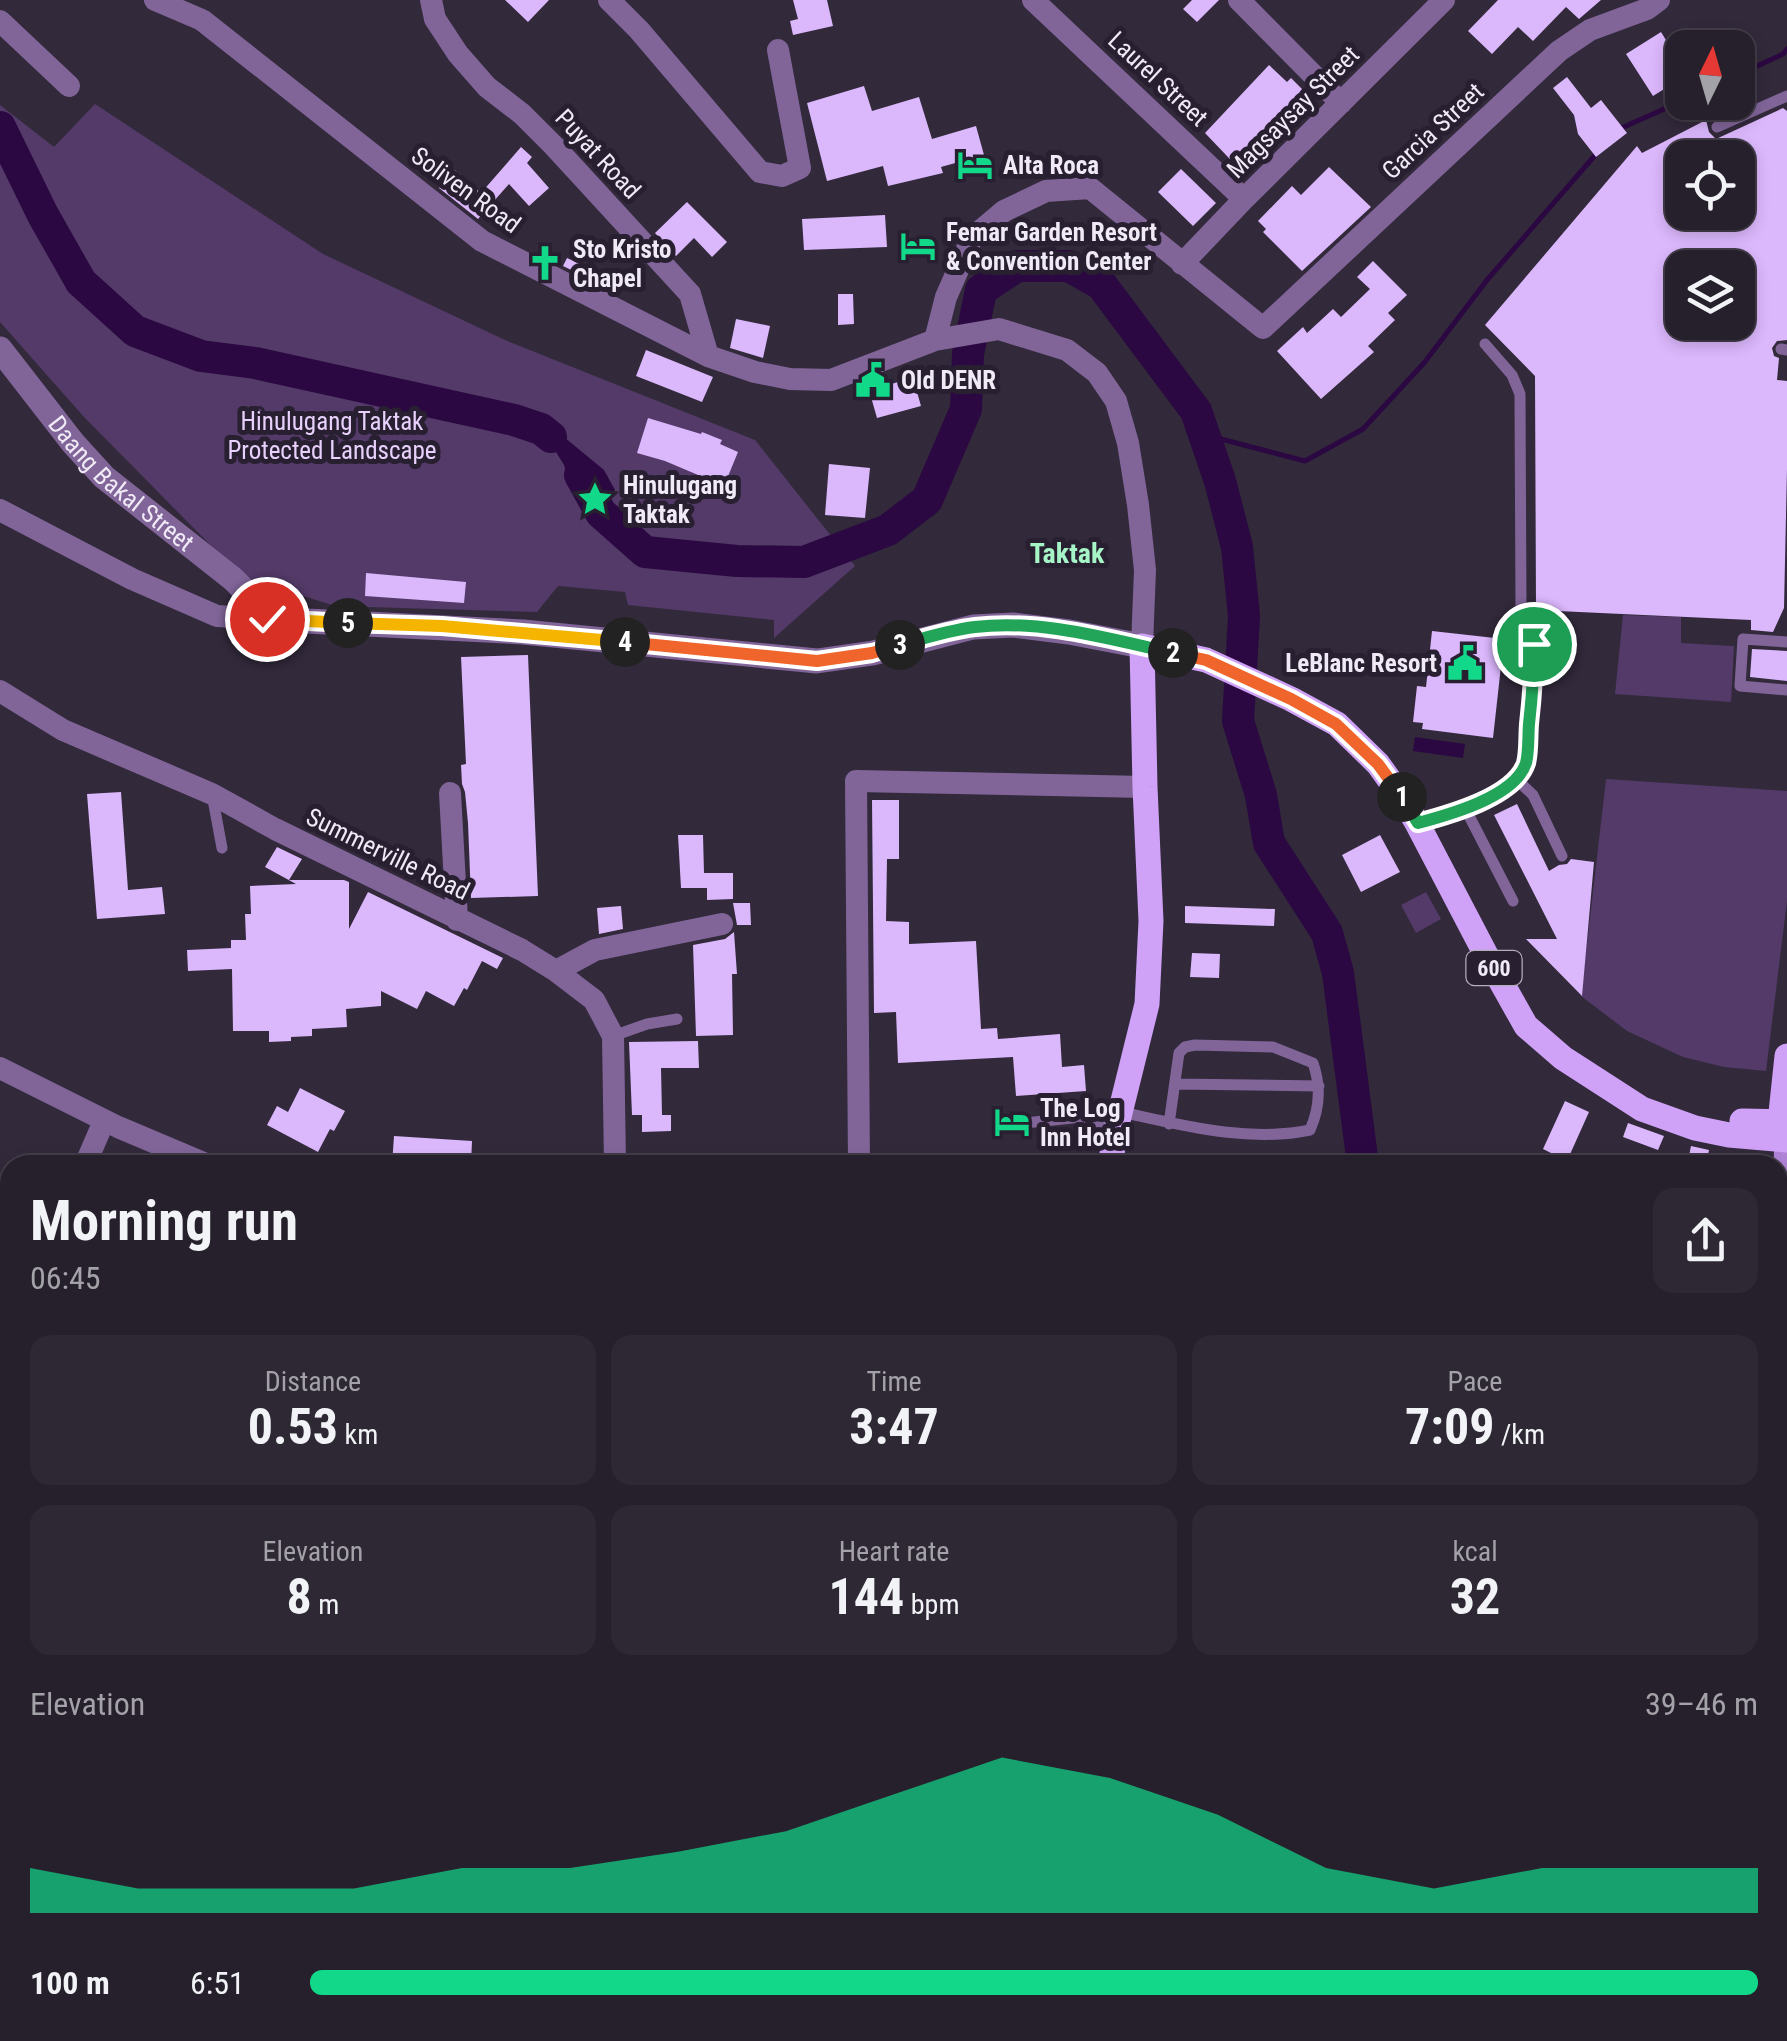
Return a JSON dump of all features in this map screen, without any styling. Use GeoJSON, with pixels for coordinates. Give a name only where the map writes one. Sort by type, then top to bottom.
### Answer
{"type":"FeatureCollection","features":[{"type":"Feature","properties":{"kind":"main road","name":"600"},"geometry":{"type":"LineString","coordinates":[[1142,646],[1206,660],[1291,699],[1336,724],[1378,764],[1418,823],[1526,1026],[1564,1058],[1604,1084],[1697,1114],[1785,1133]]}},
{"type":"Feature","properties":{"kind":"main road"},"geometry":{"type":"LineString","coordinates":[[1112,1155],[1147,1004],[1151,920],[1142,646]]}},
{"type":"Feature","properties":{"kind":"main road"},"geometry":{"type":"LineString","coordinates":[[1785,1133],[1787,1056]]}},
{"type":"Feature","properties":{"kind":"street","name":"Soliven Road"},"geometry":{"type":"LineString","coordinates":[[155,0],[202,20],[482,242],[708,356],[754,372],[790,379],[831,380],[941,338],[998,329],[1067,350],[1097,373],[1116,401],[1128,444],[1145,570],[1142,646]]}},
{"type":"Feature","properties":{"kind":"street"},"geometry":{"type":"LineString","coordinates":[[188,0],[202,20]]}},
{"type":"Feature","properties":{"kind":"street","name":"Puyat Road"},"geometry":{"type":"LineString","coordinates":[[431,0],[435,19],[487,87],[554,146],[690,294],[708,356]]}},
{"type":"Feature","properties":{"kind":"street"},"geometry":{"type":"LineString","coordinates":[[609,0],[760,172],[782,176],[800,168],[778,50]]}},
{"type":"Feature","properties":{"kind":"street","name":"Laurel Street"},"geometry":{"type":"LineString","coordinates":[[1033,0],[1244,199]]}},
{"type":"Feature","properties":{"kind":"street"},"geometry":{"type":"LineString","coordinates":[[1239,0],[1341,104]]}},
{"type":"Feature","properties":{"kind":"street","name":"Garcia Street"},"geometry":{"type":"LineString","coordinates":[[1182,264],[1263,328],[1558,51],[1590,30],[1648,10],[1660,0]]}},
{"type":"Feature","properties":{"kind":"street","name":"Magsaysay Street"},"geometry":{"type":"LineString","coordinates":[[1182,264],[1438,2]]}},
{"type":"Feature","properties":{"kind":"street"},"geometry":{"type":"LineString","coordinates":[[0,21],[69,86]]}},
{"type":"Feature","properties":{"kind":"street"},"geometry":{"type":"LineString","coordinates":[[941,338],[946,297],[972,238],[1004,211],[1046,190],[1090,188],[1182,264]]}},
{"type":"Feature","properties":{"kind":"street","name":"Daang Bakal Street"},"geometry":{"type":"LineString","coordinates":[[0,349],[104,477],[233,580],[267,619]]}},
{"type":"Feature","properties":{"kind":"street","name":"600"},"geometry":{"type":"LineString","coordinates":[[0,510],[132,579],[217,616],[507,631],[817,661],[993,626],[1069,632],[1142,646]]}},
{"type":"Feature","properties":{"kind":"street","name":"Summerville Road"},"geometry":{"type":"LineString","coordinates":[[0,691],[63,730],[212,794],[522,950],[594,1000],[613,1036]]}},
{"type":"Feature","properties":{"kind":"street"},"geometry":{"type":"LineString","coordinates":[[859,1155],[856,781],[1144,787]]}},
{"type":"Feature","properties":{"kind":"street"},"geometry":{"type":"LineString","coordinates":[[450,793],[458,920]]}},
{"type":"Feature","properties":{"kind":"street"},"geometry":{"type":"LineString","coordinates":[[556,971],[595,950],[722,924]]}},
{"type":"Feature","properties":{"kind":"street"},"geometry":{"type":"LineString","coordinates":[[613,1036],[615,1155]]}},
{"type":"Feature","properties":{"kind":"street"},"geometry":{"type":"LineString","coordinates":[[0,1068],[185,1155]]}},
{"type":"Feature","properties":{"kind":"street"},"geometry":{"type":"LineString","coordinates":[[88,1155],[104,1120]]}},
{"type":"Feature","properties":{"kind":"lane"},"geometry":{"type":"LineString","coordinates":[[1717,127],[1787,96]]}},
{"type":"Feature","properties":{"kind":"lane"},"geometry":{"type":"LineString","coordinates":[[1418,823],[1466,810],[1516,779],[1526,765],[1534,644],[1521,608],[1520,394],[1512,374],[1485,344]]}},
{"type":"Feature","properties":{"kind":"lane"},"geometry":{"type":"LineString","coordinates":[[1787,642],[1743,639],[1740,686],[1787,690]]}},
{"type":"Feature","properties":{"kind":"lane"},"geometry":{"type":"LineString","coordinates":[[1516,779],[1533,795],[1562,856]]}},
{"type":"Feature","properties":{"kind":"lane"},"geometry":{"type":"LineString","coordinates":[[212,794],[222,848]]}},
{"type":"Feature","properties":{"kind":"lane"},"geometry":{"type":"LineString","coordinates":[[1466,810],[1513,901]]}},
{"type":"Feature","properties":{"kind":"lane"},"geometry":{"type":"LineString","coordinates":[[613,1036],[647,1024],[677,1020]]}},
{"type":"Feature","properties":{"kind":"lane"},"geometry":{"type":"LineString","coordinates":[[1026,1123],[1082,1117],[1100,1124],[1119,1119],[1233,1132],[1290,1134],[1310,1130],[1316,1116],[1319,1086],[1313,1063],[1273,1046],[1185,1047],[1179,1054],[1170,1124]]}},
{"type":"Feature","properties":{"kind":"lane"},"geometry":{"type":"LineString","coordinates":[[1175,1084],[1319,1086]]}},
{"type":"Feature","properties":{"kind":"green space","name":"Hinulugang Taktak Protected Landscape"},"geometry":{"type":"Polygon","coordinates":[[[95,104],[323,254],[505,340],[755,440],[855,566],[774,638],[774,620],[628,605],[625,592],[558,586],[537,612],[335,606],[241,576],[84,417],[0,322],[0,105],[54,147],[95,104]]]}},
{"type":"Feature","properties":{"kind":"green space"},"geometry":{"type":"Polygon","coordinates":[[[1623,615],[1681,617],[1681,643],[1734,646],[1731,702],[1615,694],[1623,615]]]}},
{"type":"Feature","properties":{"kind":"green space"},"geometry":{"type":"Polygon","coordinates":[[[1606,779],[1787,791],[1787,901],[1766,1071],[1724,1067],[1683,1057],[1627,1031],[1581,996],[1606,779]]]}},
{"type":"Feature","properties":{"kind":"green space"},"geometry":{"type":"Polygon","coordinates":[[[1426,892],[1441,919],[1416,933],[1401,905],[1426,892]]]}},
{"type":"Feature","properties":{"kind":"shaded area"},"geometry":{"type":"Polygon","coordinates":[[[514,420],[547,423],[604,470],[615,490],[601,513],[587,519],[556,452],[514,420]]]}},
{"type":"Feature","properties":{"kind":"shaded area"},"geometry":{"type":"Polygon","coordinates":[[[1415,737],[1465,744],[1463,758],[1413,751],[1415,737]]]}},
{"type":"Feature","properties":{"kind":"building"},"geometry":{"type":"Polygon","coordinates":[[[505,0],[549,0],[528,22],[505,0]]]}},
{"type":"Feature","properties":{"kind":"building"},"geometry":{"type":"Polygon","coordinates":[[[793,0],[827,0],[833,26],[793,35],[790,21],[798,19],[793,0]]]}},
{"type":"Feature","properties":{"kind":"building"},"geometry":{"type":"Polygon","coordinates":[[[1192,0],[1219,0],[1197,22],[1183,9],[1192,0]]]}},
{"type":"Feature","properties":{"kind":"building"},"geometry":{"type":"Polygon","coordinates":[[[1498,0],[1601,0],[1579,19],[1566,7],[1533,41],[1518,27],[1492,54],[1468,31],[1498,0]]]}},
{"type":"Feature","properties":{"kind":"building"},"geometry":{"type":"Polygon","coordinates":[[[1661,32],[1665,38],[1665,89],[1653,96],[1626,54],[1661,32]]]}},
{"type":"Feature","properties":{"kind":"building"},"geometry":{"type":"Polygon","coordinates":[[[1269,65],[1287,82],[1291,78],[1312,99],[1265,139],[1274,148],[1246,176],[1205,133],[1269,65]]]}},
{"type":"Feature","properties":{"kind":"building"},"geometry":{"type":"Polygon","coordinates":[[[1567,77],[1591,108],[1601,100],[1627,133],[1596,157],[1578,134],[1574,115],[1553,88],[1567,77]]]}},
{"type":"Feature","properties":{"kind":"building"},"geometry":{"type":"Polygon","coordinates":[[[864,86],[872,111],[919,97],[932,139],[976,126],[984,155],[941,167],[943,173],[888,186],[883,166],[827,181],[807,103],[864,86]]]}},
{"type":"Feature","properties":{"kind":"building"},"geometry":{"type":"Polygon","coordinates":[[[1783,108],[1787,111],[1787,340],[1777,341],[1772,348],[1779,358],[1777,380],[1787,381],[1784,608],[1773,632],[1751,630],[1751,620],[1536,610],[1535,376],[1485,325],[1637,146],[1642,153],[1665,141],[1665,230],[1755,230],[1755,140],[1667,140],[1706,120],[1716,139],[1783,108]]]}},
{"type":"Feature","properties":{"kind":"building"},"geometry":{"type":"Polygon","coordinates":[[[521,147],[532,157],[527,163],[549,188],[529,206],[509,184],[478,219],[439,188],[455,170],[481,193],[521,147]]]}},
{"type":"Feature","properties":{"kind":"building"},"geometry":{"type":"Polygon","coordinates":[[[1329,167],[1371,207],[1302,271],[1263,232],[1266,229],[1258,221],[1292,186],[1301,195],[1329,167]]]}},
{"type":"Feature","properties":{"kind":"building"},"geometry":{"type":"Polygon","coordinates":[[[1181,169],[1216,203],[1193,226],[1158,192],[1181,169]]]}},
{"type":"Feature","properties":{"kind":"building"},"geometry":{"type":"Polygon","coordinates":[[[687,202],[727,242],[712,257],[694,238],[676,256],[655,233],[687,202]]]}},
{"type":"Feature","properties":{"kind":"building"},"geometry":{"type":"Polygon","coordinates":[[[885,215],[887,247],[804,250],[802,219],[885,215]]]}},
{"type":"Feature","properties":{"kind":"building"},"geometry":{"type":"Polygon","coordinates":[[[567,258],[602,274],[598,283],[563,266],[567,258]]]}},
{"type":"Feature","properties":{"kind":"building"},"geometry":{"type":"Polygon","coordinates":[[[1373,261],[1407,295],[1388,313],[1395,320],[1368,346],[1374,352],[1321,399],[1277,351],[1303,327],[1307,333],[1333,309],[1341,317],[1370,289],[1357,277],[1373,261]]]}},
{"type":"Feature","properties":{"kind":"building"},"geometry":{"type":"Polygon","coordinates":[[[838,294],[853,294],[854,324],[838,325],[838,294]]]}},
{"type":"Feature","properties":{"kind":"building"},"geometry":{"type":"Polygon","coordinates":[[[736,319],[770,326],[763,358],[730,348],[736,319]]]}},
{"type":"Feature","properties":{"kind":"building"},"geometry":{"type":"Polygon","coordinates":[[[646,350],[713,377],[702,402],[636,376],[646,350]]]}},
{"type":"Feature","properties":{"kind":"building"},"geometry":{"type":"Polygon","coordinates":[[[913,378],[921,406],[877,418],[869,390],[913,378]]]}},
{"type":"Feature","properties":{"kind":"building"},"geometry":{"type":"Polygon","coordinates":[[[648,418],[702,432],[738,452],[724,486],[637,453],[648,418]]]}},
{"type":"Feature","properties":{"kind":"building"},"geometry":{"type":"Polygon","coordinates":[[[829,464],[870,468],[865,518],[825,515],[829,464]]]}},
{"type":"Feature","properties":{"kind":"building"},"geometry":{"type":"Polygon","coordinates":[[[366,573],[466,582],[464,603],[365,596],[366,573]]]}},
{"type":"Feature","properties":{"kind":"building","name":"LeBlanc Resort"},"geometry":{"type":"Polygon","coordinates":[[[1432,631],[1504,639],[1493,738],[1422,729],[1423,723],[1413,722],[1417,686],[1426,687],[1432,631]]]}},
{"type":"Feature","properties":{"kind":"building"},"geometry":{"type":"Polygon","coordinates":[[[1752,649],[1787,651],[1787,681],[1750,677],[1752,649]]]}},
{"type":"Feature","properties":{"kind":"building"},"geometry":{"type":"Polygon","coordinates":[[[528,655],[538,896],[471,898],[461,765],[466,764],[461,657],[528,655]]]}},
{"type":"Feature","properties":{"kind":"building"},"geometry":{"type":"Polygon","coordinates":[[[121,792],[128,890],[162,887],[165,914],[97,919],[87,794],[121,792]]]}},
{"type":"Feature","properties":{"kind":"building"},"geometry":{"type":"Polygon","coordinates":[[[872,800],[899,800],[899,859],[887,859],[886,921],[909,922],[909,944],[976,941],[981,1029],[997,1028],[998,1039],[1060,1034],[1062,1067],[1084,1065],[1086,1091],[1016,1096],[1013,1057],[898,1063],[896,1012],[874,1013],[872,800]]]}},
{"type":"Feature","properties":{"kind":"building"},"geometry":{"type":"Polygon","coordinates":[[[1517,804],[1549,871],[1571,859],[1594,862],[1582,996],[1526,939],[1557,939],[1494,815],[1517,804]]]}},
{"type":"Feature","properties":{"kind":"building"},"geometry":{"type":"Polygon","coordinates":[[[678,835],[703,835],[704,873],[733,873],[733,899],[707,900],[707,888],[681,888],[678,835]]]}},
{"type":"Feature","properties":{"kind":"building"},"geometry":{"type":"Polygon","coordinates":[[[1380,835],[1400,872],[1361,892],[1342,855],[1380,835]]]}},
{"type":"Feature","properties":{"kind":"building"},"geometry":{"type":"Polygon","coordinates":[[[277,847],[302,859],[289,880],[349,882],[349,929],[368,892],[503,958],[497,969],[482,961],[454,1006],[426,991],[417,1009],[381,991],[381,1006],[346,1009],[347,1027],[312,1029],[312,1036],[269,1042],[269,1031],[233,1031],[232,969],[188,971],[187,950],[231,948],[231,940],[246,940],[245,914],[251,914],[250,886],[296,884],[265,867],[277,847]]]}},
{"type":"Feature","properties":{"kind":"building"},"geometry":{"type":"Polygon","coordinates":[[[733,903],[750,903],[751,925],[737,925],[733,903]]]}},
{"type":"Feature","properties":{"kind":"building"},"geometry":{"type":"Polygon","coordinates":[[[621,906],[623,929],[599,934],[597,908],[621,906]]]}},
{"type":"Feature","properties":{"kind":"building"},"geometry":{"type":"Polygon","coordinates":[[[1185,906],[1275,909],[1274,926],[1185,923],[1185,906]]]}},
{"type":"Feature","properties":{"kind":"building"},"geometry":{"type":"Polygon","coordinates":[[[734,932],[737,974],[732,974],[733,1035],[696,1036],[693,945],[725,939],[734,932]]]}},
{"type":"Feature","properties":{"kind":"building"},"geometry":{"type":"Polygon","coordinates":[[[1192,953],[1220,954],[1219,978],[1190,977],[1192,953]]]}},
{"type":"Feature","properties":{"kind":"building"},"geometry":{"type":"Polygon","coordinates":[[[698,1041],[699,1068],[661,1068],[662,1115],[671,1115],[671,1131],[642,1132],[642,1115],[632,1115],[629,1042],[698,1041]]]}},
{"type":"Feature","properties":{"kind":"building"},"geometry":{"type":"Polygon","coordinates":[[[300,1088],[345,1111],[318,1152],[267,1125],[277,1106],[288,1112],[300,1088]]]}},
{"type":"Feature","properties":{"kind":"building"},"geometry":{"type":"Polygon","coordinates":[[[1565,1101],[1589,1112],[1570,1155],[1555,1155],[1543,1149],[1565,1101]]]}},
{"type":"Feature","properties":{"kind":"building"},"geometry":{"type":"Polygon","coordinates":[[[1628,1123],[1664,1136],[1658,1150],[1623,1137],[1628,1123]]]}},
{"type":"Feature","properties":{"kind":"building"},"geometry":{"type":"Polygon","coordinates":[[[394,1136],[472,1141],[471,1155],[393,1155],[394,1136]]]}},
{"type":"Feature","properties":{"kind":"building"},"geometry":{"type":"Polygon","coordinates":[[[1691,1146],[1709,1150],[1708,1155],[1689,1155],[1691,1146]]]}},
{"type":"Feature","properties":{"kind":"waterway"},"geometry":{"type":"LineString","coordinates":[[1755,67],[1787,49]]}},
{"type":"Feature","properties":{"kind":"waterway"},"geometry":{"type":"LineString","coordinates":[[1617,130],[1665,109]]}},
{"type":"Feature","properties":{"kind":"waterway"},"geometry":{"type":"LineString","coordinates":[[0,127],[81,282],[135,331],[201,356],[255,363],[514,420],[541,429],[551,437]]}},
{"type":"Feature","properties":{"kind":"waterway"},"geometry":{"type":"LineString","coordinates":[[1202,434],[1305,461],[1363,429],[1424,363],[1487,280],[1597,153]]}},
{"type":"Feature","properties":{"kind":"waterway"},"geometry":{"type":"LineString","coordinates":[[580,475],[601,513],[645,552],[737,561],[804,562],[888,530],[927,500],[966,409],[968,354],[981,290],[1017,266],[1069,266],[1101,284],[1196,411],[1220,481],[1237,547],[1244,616],[1238,721],[1261,795],[1269,843],[1327,933],[1338,973],[1362,1155]]}},
{"type":"Feature","properties":{"kind":"place","name":"Alta Roca"},"geometry":{"type":"Point","coordinates":[975,165]}},
{"type":"Feature","properties":{"kind":"place","name":"Femar Garden Resort & Convention Center"},"geometry":{"type":"Point","coordinates":[918,246]}},
{"type":"Feature","properties":{"kind":"place","name":"Sto Kristo Chapel"},"geometry":{"type":"Point","coordinates":[545,263]}},
{"type":"Feature","properties":{"kind":"place","name":"Old DENR"},"geometry":{"type":"Point","coordinates":[873,380]}},
{"type":"Feature","properties":{"kind":"place","name":"Hinulugang Taktak"},"geometry":{"type":"Point","coordinates":[595,499]}},
{"type":"Feature","properties":{"kind":"place","name":"LeBlanc Resort"},"geometry":{"type":"Point","coordinates":[1465,663]}},
{"type":"Feature","properties":{"kind":"place","name":"The Log Inn Hotel"},"geometry":{"type":"Point","coordinates":[1012,1122]}},
{"type":"Feature","properties":{"kind":"district","name":"Taktak"},"geometry":{"type":"Point","coordinates":[1067,553]}},
{"type":"Feature","properties":{"kind":"route"},"geometry":{"type":"LineString","coordinates":[[267,619],[523,632],[817,661],[872,653],[973,627],[1012,626],[1108,638],[1206,660],[1336,724],[1378,764],[1418,823],[1466,810],[1516,779],[1526,765],[1534,644]]}}]}
